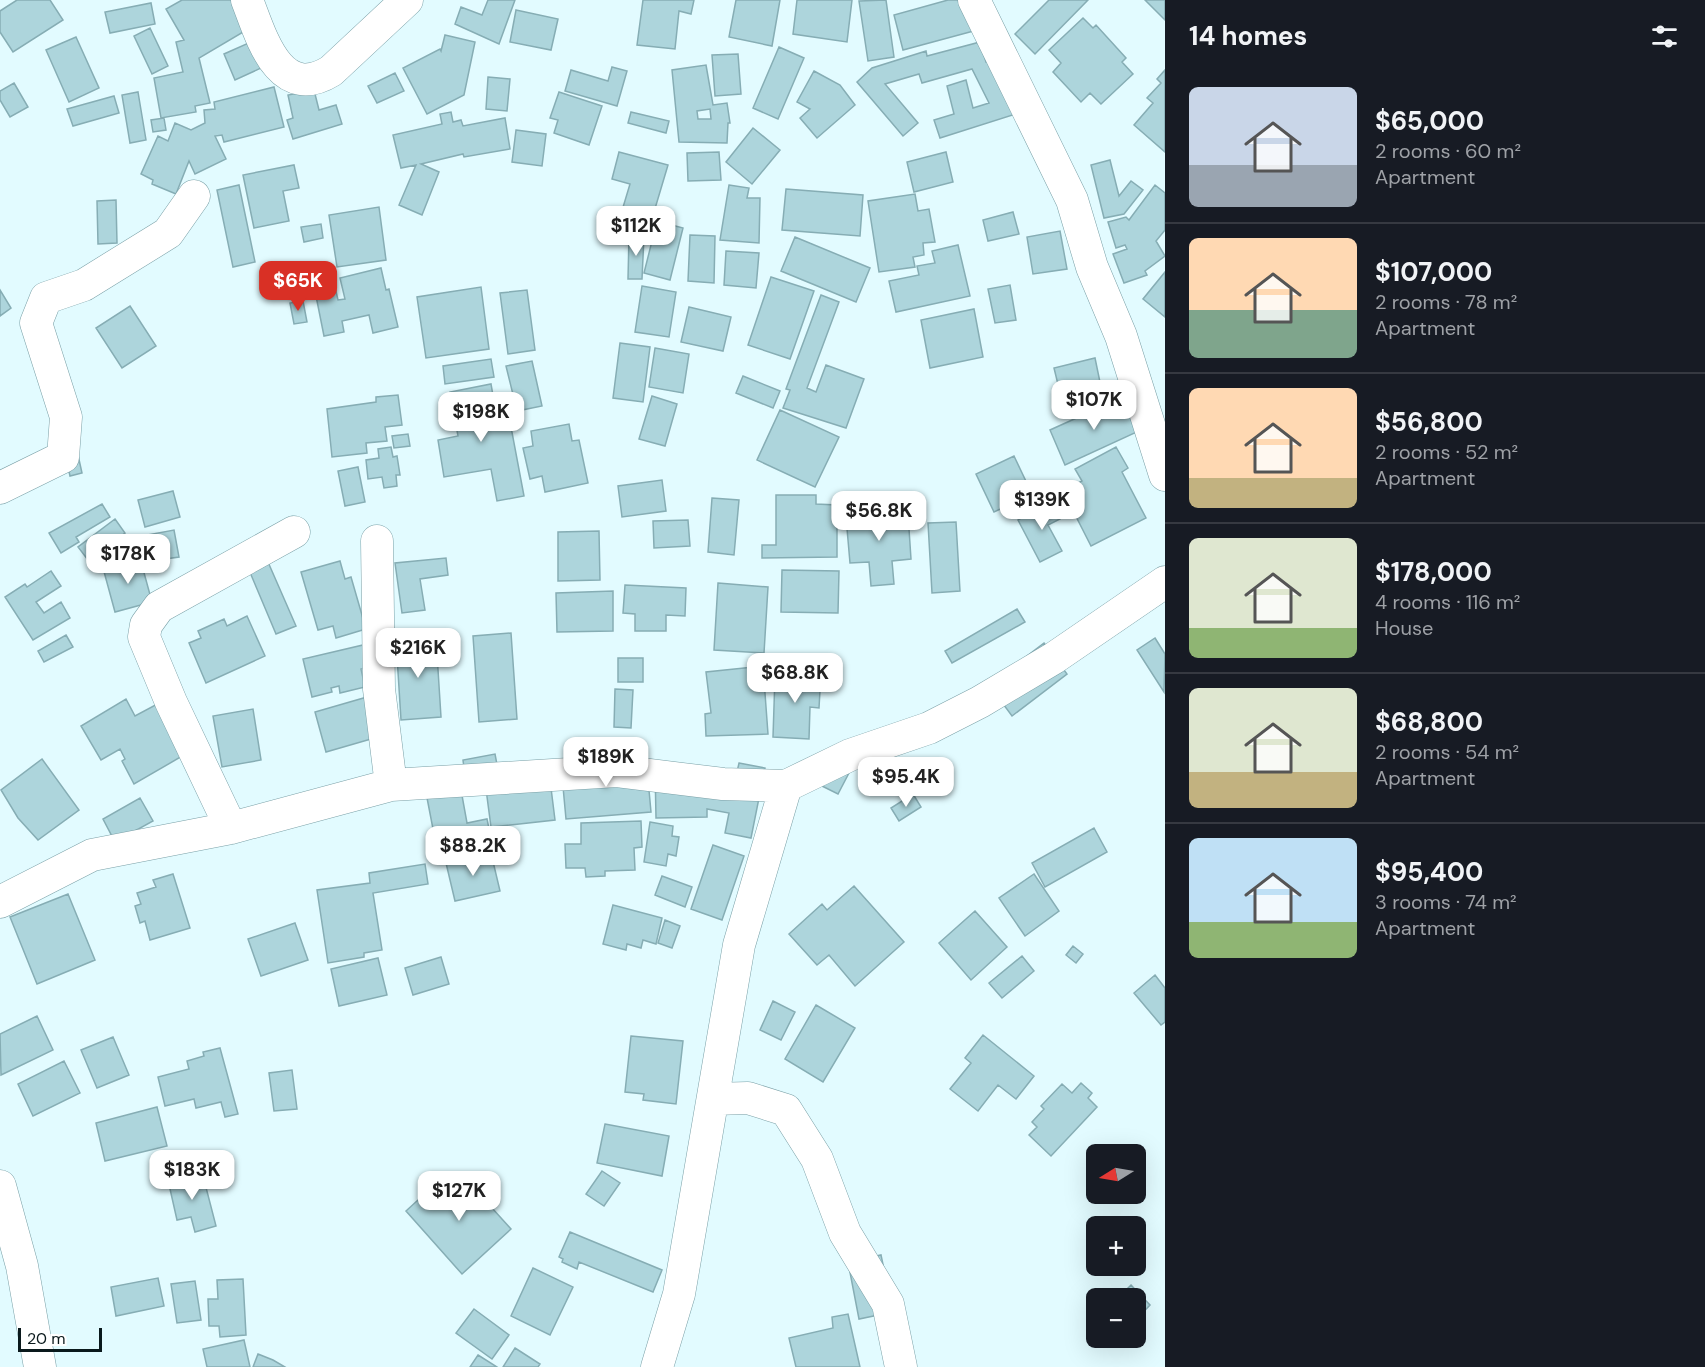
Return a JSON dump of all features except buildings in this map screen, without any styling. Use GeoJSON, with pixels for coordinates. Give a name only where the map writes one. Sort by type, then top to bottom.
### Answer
{"type":"FeatureCollection","features":[{"type":"Feature","properties":{"kind":"street"},"geometry":{"type":"LineString","coordinates":[[247,0],[265,46],[277,65],[291,76],[305,80],[319,78],[331,70],[407,0]]}},
{"type":"Feature","properties":{"kind":"street"},"geometry":{"type":"LineString","coordinates":[[974,0],[1072,200],[1092,267],[1121,336],[1165,475]]}},
{"type":"Feature","properties":{"kind":"street"},"geometry":{"type":"LineString","coordinates":[[0,488],[63,457],[66,417],[36,322],[46,298],[84,285],[168,233],[194,196]]}},
{"type":"Feature","properties":{"kind":"street"},"geometry":{"type":"LineString","coordinates":[[231,828],[171,702],[144,637],[146,625],[159,607],[294,532]]}},
{"type":"Feature","properties":{"kind":"street"},"geometry":{"type":"LineString","coordinates":[[377,541],[379,689],[391,785]]}},
{"type":"Feature","properties":{"kind":"street"},"geometry":{"type":"LineString","coordinates":[[0,902],[92,855],[231,828],[391,785],[616,771],[723,784],[786,786],[850,755],[929,728],[980,702],[1054,658],[1165,582]]}},
{"type":"Feature","properties":{"kind":"street"},"geometry":{"type":"LineString","coordinates":[[657,1367],[679,1294],[739,945],[786,786]]}},
{"type":"Feature","properties":{"kind":"street"},"geometry":{"type":"LineString","coordinates":[[712,1099],[748,1098],[786,1110],[817,1159],[845,1233],[888,1304],[902,1367]]}},
{"type":"Feature","properties":{"kind":"street"},"geometry":{"type":"LineString","coordinates":[[0,1186],[22,1266],[40,1367]]}}]}
